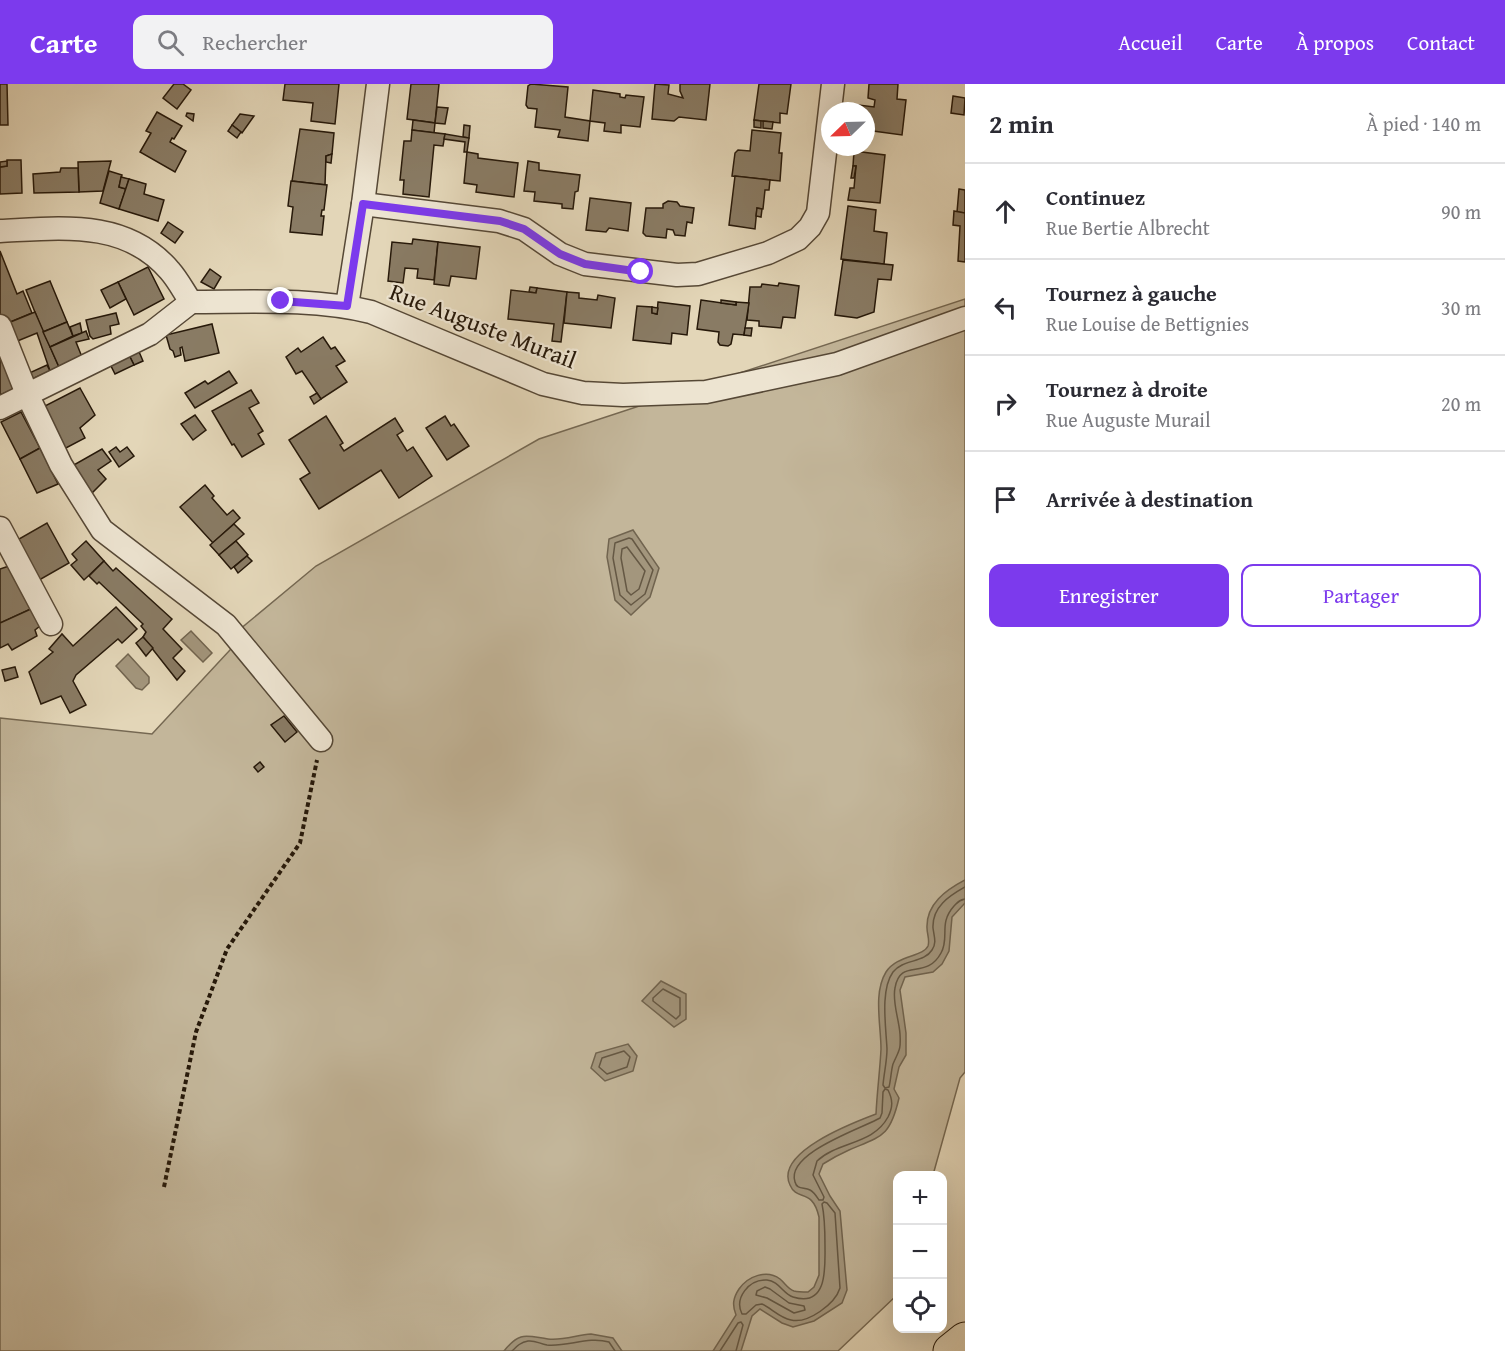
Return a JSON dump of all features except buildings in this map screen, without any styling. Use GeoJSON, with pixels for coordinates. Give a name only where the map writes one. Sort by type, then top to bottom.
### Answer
{"type":"FeatureCollection","features":[{"type":"Feature","properties":{"kind":"main road"},"geometry":{"type":"LineString","coordinates":[[950,1351],[965,1339]]}},
{"type":"Feature","properties":{"kind":"street"},"geometry":{"type":"LineString","coordinates":[[347,306],[378,84]]}},
{"type":"Feature","properties":{"kind":"street"},"geometry":{"type":"LineString","coordinates":[[363,204],[500,221],[524,229],[560,254],[585,264],[677,275],[698,274],[768,253],[798,239],[810,228],[818,213],[833,84]]}},
{"type":"Feature","properties":{"kind":"street"},"geometry":{"type":"LineString","coordinates":[[0,231],[70,228],[96,230],[141,244],[170,271],[191,302],[150,334],[0,408]]}},
{"type":"Feature","properties":{"kind":"street","name":"Rue Auguste Murail"},"geometry":{"type":"LineString","coordinates":[[191,302],[281,301],[347,306],[371,312],[543,384],[583,393],[623,395],[706,392],[837,364],[965,318]]}},
{"type":"Feature","properties":{"kind":"street"},"geometry":{"type":"LineString","coordinates":[[0,326],[27,394],[61,465],[102,530],[226,625],[321,740]]}},
{"type":"Feature","properties":{"kind":"street"},"geometry":{"type":"LineString","coordinates":[[0,528],[51,624]]}},
{"type":"Feature","properties":{"kind":"path"},"geometry":{"type":"LineString","coordinates":[[165,1187],[196,1032],[227,950],[300,843],[321,740]]}},
{"type":"Feature","properties":{"kind":"shaded area"},"geometry":{"type":"Polygon","coordinates":[[[965,299],[965,1072],[960,1078],[934,1171],[893,1171],[893,1299],[838,1351],[0,1351],[0,718],[152,734],[243,636],[239,630],[316,566],[539,439],[965,299]]]}},
{"type":"Feature","properties":{"kind":"water"},"geometry":{"type":"Polygon","coordinates":[[[633,530],[659,568],[650,597],[631,615],[615,600],[607,557],[609,539],[633,530]]]}},
{"type":"Feature","properties":{"kind":"water"},"geometry":{"type":"Polygon","coordinates":[[[191,631],[212,653],[203,662],[181,640],[191,631]]]}},
{"type":"Feature","properties":{"kind":"water"},"geometry":{"type":"Polygon","coordinates":[[[128,654],[149,677],[149,683],[142,690],[136,688],[116,666],[128,654]]]}},
{"type":"Feature","properties":{"kind":"water"},"geometry":{"type":"Polygon","coordinates":[[[965,880],[965,903],[952,917],[949,951],[942,964],[933,972],[905,977],[900,990],[906,1033],[906,1055],[899,1067],[894,1089],[899,1098],[892,1121],[877,1138],[823,1164],[819,1174],[840,1211],[847,1290],[842,1303],[814,1321],[793,1327],[760,1309],[752,1316],[741,1351],[713,1351],[736,1315],[734,1299],[739,1289],[752,1277],[764,1274],[775,1276],[794,1291],[808,1292],[814,1287],[819,1275],[819,1217],[809,1198],[793,1190],[788,1173],[794,1161],[819,1140],[876,1114],[881,1049],[879,999],[882,980],[896,962],[925,950],[929,944],[928,919],[934,905],[944,893],[965,880]]]}},
{"type":"Feature","properties":{"kind":"water"},"geometry":{"type":"Polygon","coordinates":[[[661,981],[686,994],[686,1019],[674,1027],[642,1001],[661,981]]]}},
{"type":"Feature","properties":{"kind":"water"},"geometry":{"type":"Polygon","coordinates":[[[628,1044],[637,1056],[633,1071],[605,1081],[591,1068],[596,1053],[628,1044]]]}},
{"type":"Feature","properties":{"kind":"water"},"geometry":{"type":"Polygon","coordinates":[[[591,1334],[613,1338],[622,1351],[504,1351],[515,1340],[524,1336],[564,1339],[591,1334]]]}},
{"type":"Feature","properties":{"kind":"route"},"geometry":{"type":"LineString","coordinates":[[281,301],[347,306],[363,204],[500,221],[524,229],[560,254],[585,264],[641,272]]}}]}
